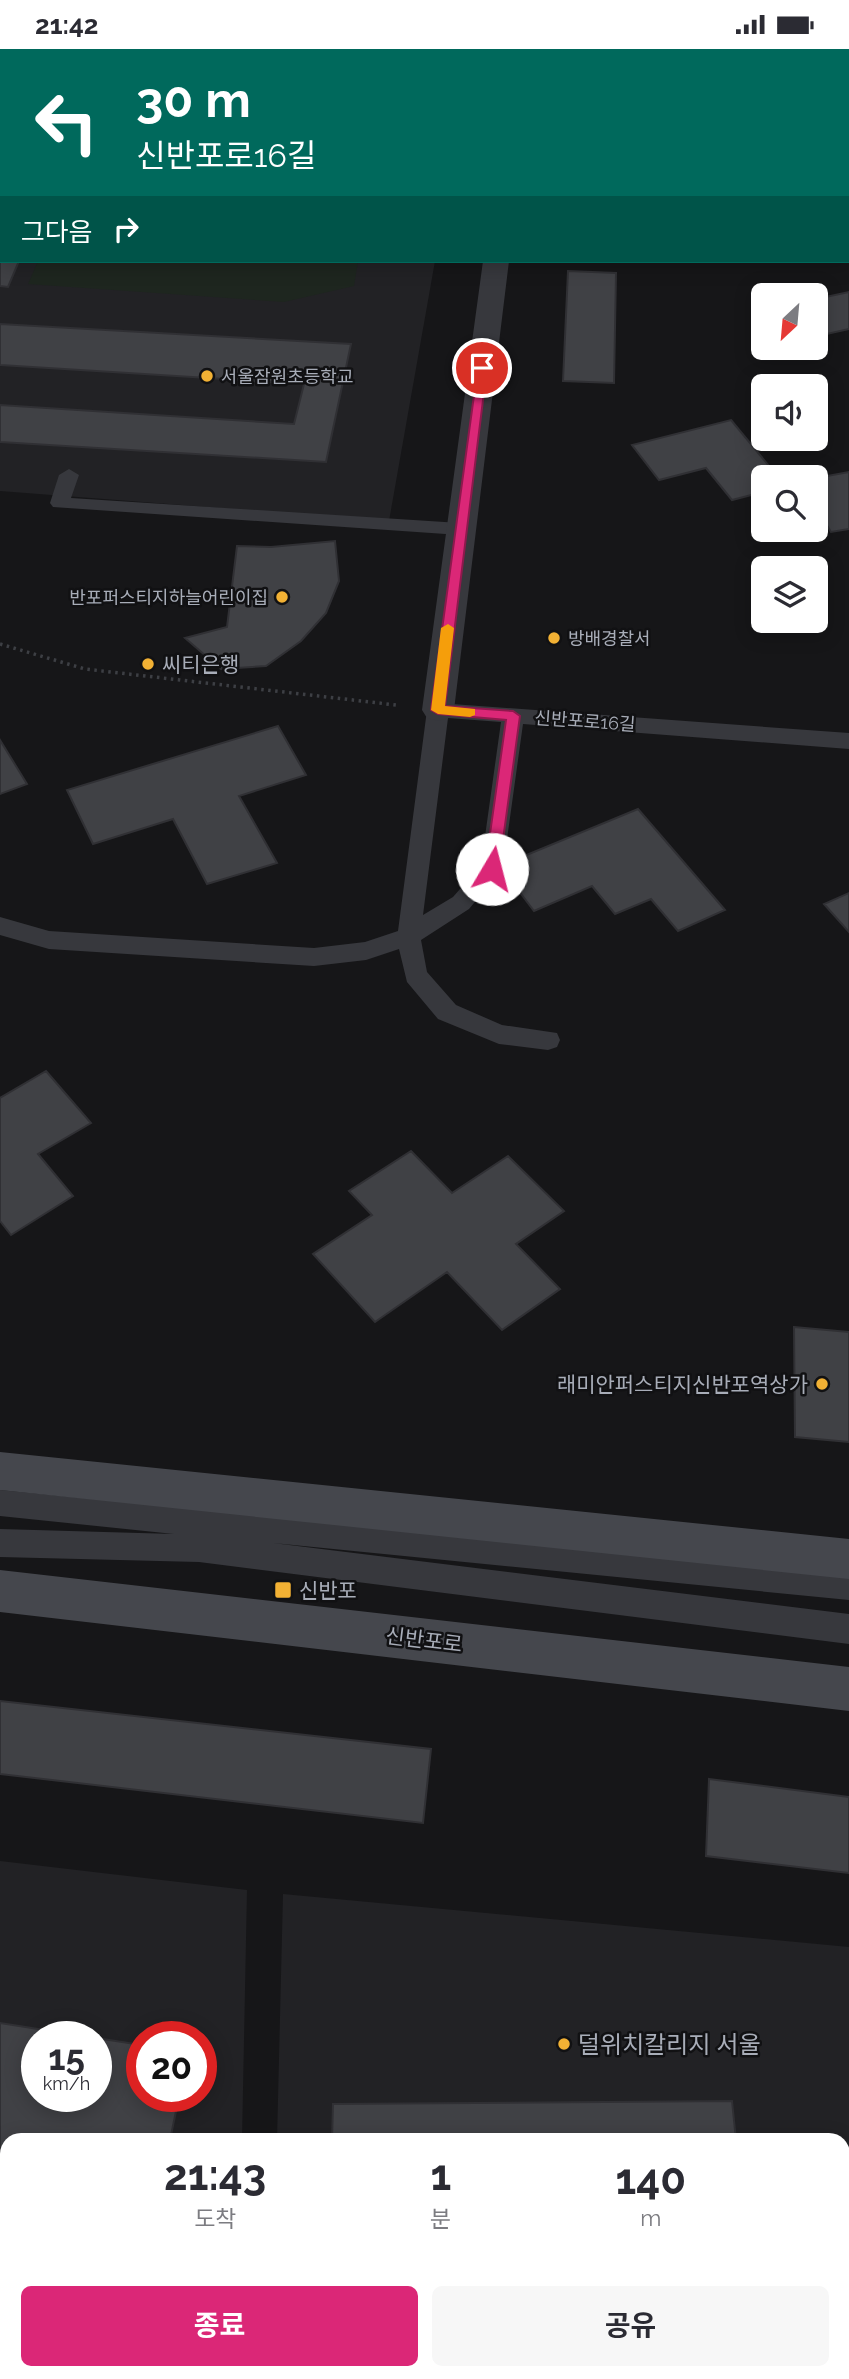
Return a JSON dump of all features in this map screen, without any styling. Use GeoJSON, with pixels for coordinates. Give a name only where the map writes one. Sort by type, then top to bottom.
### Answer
{"type":"FeatureCollection","features":[{"type":"Feature","properties":{"kind":"main road"},"geometry":{"type":"LineString","coordinates":[[0,1471],[849,1559]]}},
{"type":"Feature","properties":{"kind":"main road","name":"신반포로"},"geometry":{"type":"LineString","coordinates":[[0,1591],[849,1689]]}},
{"type":"Feature","properties":{"kind":"street"},"geometry":{"type":"LineString","coordinates":[[438,710],[496,263]]}},
{"type":"Feature","properties":{"kind":"lane"},"geometry":{"type":"LineString","coordinates":[[69,475],[60,503],[460,529]]}},
{"type":"Feature","properties":{"kind":"lane"},"geometry":{"type":"LineString","coordinates":[[438,710],[410,936],[415,975],[447,1012],[499,1034],[548,1040]]}},
{"type":"Feature","properties":{"kind":"lane","name":"신반포로16길"},"geometry":{"type":"LineString","coordinates":[[438,710],[849,741]]}},
{"type":"Feature","properties":{"kind":"lane"},"geometry":{"type":"LineString","coordinates":[[0,926],[49,940],[314,957],[366,951],[410,936],[461,903],[492,869],[513,716]]}},
{"type":"Feature","properties":{"kind":"lane"},"geometry":{"type":"LineString","coordinates":[[0,1503],[849,1586]]}},
{"type":"Feature","properties":{"kind":"lane"},"geometry":{"type":"LineString","coordinates":[[0,1543],[199,1548],[849,1629]]}},
{"type":"Feature","properties":{"kind":"path"},"geometry":{"type":"LineString","coordinates":[[0,644],[85,669],[438,710]]}},
{"type":"Feature","properties":{"kind":"shaded area","name":"서울잠원초등학교"},"geometry":{"type":"Polygon","coordinates":[[[0,263],[435,263],[389,521],[0,491],[0,263]]]}},
{"type":"Feature","properties":{"kind":"shaded area"},"geometry":{"type":"Polygon","coordinates":[[[37,263],[358,263],[354,286],[284,302],[28,284],[37,263]]]}},
{"type":"Feature","properties":{"kind":"shaded area"},"geometry":{"type":"Polygon","coordinates":[[[0,1861],[247,1890],[242,2133],[0,2133],[0,1861]]]}},
{"type":"Feature","properties":{"kind":"shaded area","name":"덜위치칼리지 서울"},"geometry":{"type":"Polygon","coordinates":[[[283,1894],[849,1947],[849,2133],[277,2133],[283,1894]]]}},
{"type":"Feature","properties":{"kind":"building"},"geometry":{"type":"Polygon","coordinates":[[[0,263],[18,263],[8,287],[0,286],[0,263]]]}},
{"type":"Feature","properties":{"kind":"building"},"geometry":{"type":"Polygon","coordinates":[[[568,271],[616,273],[614,383],[563,381],[568,271]]]}},
{"type":"Feature","properties":{"kind":"building"},"geometry":{"type":"Polygon","coordinates":[[[849,292],[849,329],[828,334],[828,296],[849,292]]]}},
{"type":"Feature","properties":{"kind":"building"},"geometry":{"type":"Polygon","coordinates":[[[0,324],[351,344],[326,462],[0,442],[0,405],[294,424],[304,384],[0,365],[0,324]]]}},
{"type":"Feature","properties":{"kind":"building"},"geometry":{"type":"Polygon","coordinates":[[[731,420],[751,444],[751,451],[757,451],[768,465],[751,465],[751,495],[732,500],[706,468],[659,480],[632,445],[731,420]]]}},
{"type":"Feature","properties":{"kind":"building"},"geometry":{"type":"Polygon","coordinates":[[[849,472],[849,529],[831,532],[828,527],[828,476],[849,472]]]}},
{"type":"Feature","properties":{"kind":"building","name":"반포퍼스티지하늘어린이집"},"geometry":{"type":"Polygon","coordinates":[[[335,541],[339,581],[326,613],[301,641],[266,666],[221,669],[185,638],[227,627],[237,546],[271,547],[335,541]]]}},
{"type":"Feature","properties":{"kind":"building"},"geometry":{"type":"Polygon","coordinates":[[[278,726],[306,775],[239,796],[277,863],[207,884],[173,819],[93,844],[67,790],[278,726]]]}},
{"type":"Feature","properties":{"kind":"building"},"geometry":{"type":"Polygon","coordinates":[[[0,740],[27,784],[0,794],[0,740]]]}},
{"type":"Feature","properties":{"kind":"building"},"geometry":{"type":"Polygon","coordinates":[[[638,809],[725,910],[678,931],[651,899],[615,914],[592,886],[534,911],[500,866],[638,809]]]}},
{"type":"Feature","properties":{"kind":"building"},"geometry":{"type":"Polygon","coordinates":[[[849,893],[849,932],[824,904],[849,893]]]}},
{"type":"Feature","properties":{"kind":"building"},"geometry":{"type":"Polygon","coordinates":[[[46,1071],[91,1123],[38,1154],[73,1196],[11,1235],[0,1221],[0,1098],[46,1071]]]}},
{"type":"Feature","properties":{"kind":"building"},"geometry":{"type":"Polygon","coordinates":[[[411,1151],[452,1193],[508,1156],[564,1211],[516,1244],[560,1289],[502,1330],[447,1272],[375,1322],[313,1254],[372,1215],[349,1191],[411,1151]]]}},
{"type":"Feature","properties":{"kind":"building","name":"래미안퍼스티지신반포역상가"},"geometry":{"type":"Polygon","coordinates":[[[794,1327],[849,1332],[849,1442],[795,1437],[794,1327]]]}},
{"type":"Feature","properties":{"kind":"building"},"geometry":{"type":"Polygon","coordinates":[[[0,1701],[431,1749],[423,1823],[0,1774],[0,1701]]]}},
{"type":"Feature","properties":{"kind":"building"},"geometry":{"type":"Polygon","coordinates":[[[709,1779],[849,1797],[849,1873],[706,1856],[709,1779]]]}},
{"type":"Feature","properties":{"kind":"building"},"geometry":{"type":"Polygon","coordinates":[[[0,2023],[21,2026],[21,2112],[112,2112],[112,2040],[126,2043],[126,2112],[176,2112],[171,2133],[0,2133],[0,2023]]]}},
{"type":"Feature","properties":{"kind":"building"},"geometry":{"type":"Polygon","coordinates":[[[732,2101],[735,2133],[332,2133],[333,2104],[732,2101]]]}},
{"type":"Feature","properties":{"kind":"slow traffic"},"geometry":{"type":"LineString","coordinates":[[448,628],[438,710],[470,712]]}},
{"type":"Feature","properties":{"kind":"place","name":"서울잠원초등학교"},"geometry":{"type":"Point","coordinates":[207,376]}},
{"type":"Feature","properties":{"kind":"place","name":"반포퍼스티지하늘어린이집"},"geometry":{"type":"Point","coordinates":[282,597]}},
{"type":"Feature","properties":{"kind":"place","name":"방배경찰서"},"geometry":{"type":"Point","coordinates":[554,638]}},
{"type":"Feature","properties":{"kind":"place","name":"씨티은행"},"geometry":{"type":"Point","coordinates":[148,664]}},
{"type":"Feature","properties":{"kind":"place","name":"래미안퍼스티지신반포역상가"},"geometry":{"type":"Point","coordinates":[822,1384]}},
{"type":"Feature","properties":{"kind":"place","name":"신반포"},"geometry":{"type":"Point","coordinates":[283,1590]}},
{"type":"Feature","properties":{"kind":"place","name":"덜위치칼리지 서울"},"geometry":{"type":"Point","coordinates":[564,2044]}},
{"type":"Feature","properties":{"kind":"route"},"geometry":{"type":"LineString","coordinates":[[482,368],[438,710],[513,716],[492,869]]}}]}
